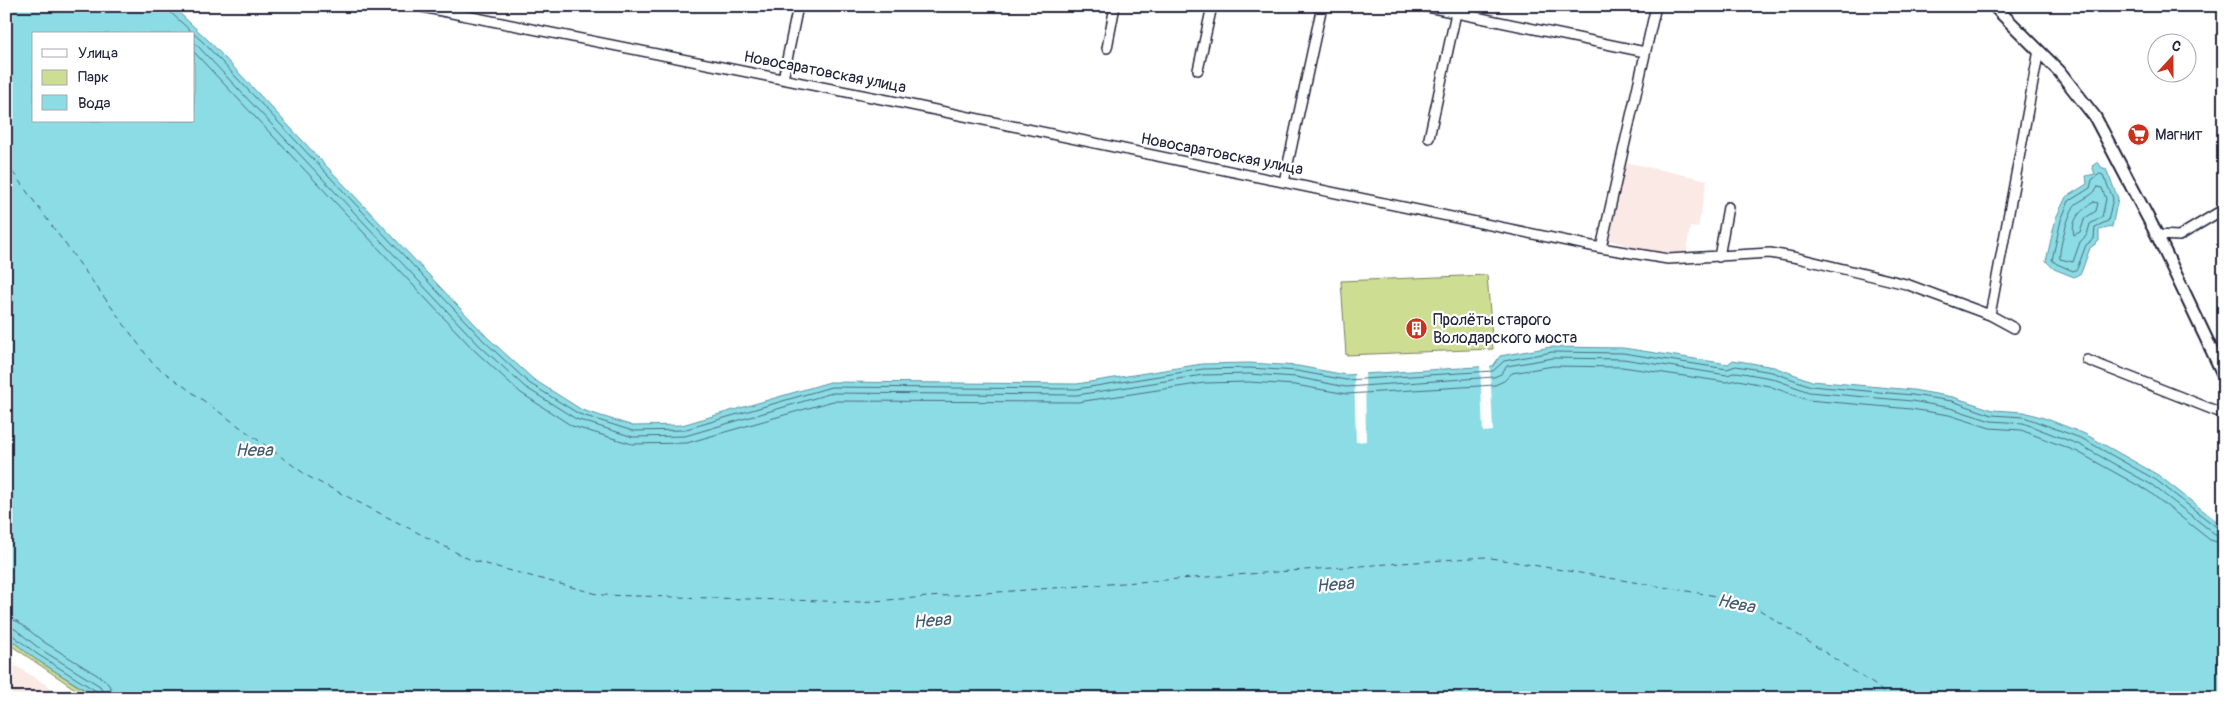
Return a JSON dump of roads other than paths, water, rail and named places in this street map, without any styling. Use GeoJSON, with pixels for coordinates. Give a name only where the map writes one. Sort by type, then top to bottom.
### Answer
{"type":"FeatureCollection","features":[{"type":"Feature","properties":{"kind":"main road"},"geometry":{"type":"LineString","coordinates":[[1994,6],[2076,90],[2095,117],[2157,235],[2224,376]]}},
{"type":"Feature","properties":{"kind":"street","name":"Новосаратовская улица"},"geometry":{"type":"LineString","coordinates":[[417,6],[783,79],[1601,248],[1668,259],[1770,253],[1798,258],[1906,284],[1990,315],[2014,328]]}},
{"type":"Feature","properties":{"kind":"street"},"geometry":{"type":"LineString","coordinates":[[783,79],[798,6]]}},
{"type":"Feature","properties":{"kind":"street"},"geometry":{"type":"LineString","coordinates":[[1107,48],[1115,6]]}},
{"type":"Feature","properties":{"kind":"street"},"geometry":{"type":"LineString","coordinates":[[1198,70],[1212,6]]}},
{"type":"Feature","properties":{"kind":"street"},"geometry":{"type":"LineString","coordinates":[[1284,182],[1322,6]]}},
{"type":"Feature","properties":{"kind":"street"},"geometry":{"type":"LineString","coordinates":[[1423,6],[1645,52]]}},
{"type":"Feature","properties":{"kind":"street"},"geometry":{"type":"LineString","coordinates":[[1601,248],[1656,6]]}},
{"type":"Feature","properties":{"kind":"street"},"geometry":{"type":"LineString","coordinates":[[1429,138],[1456,13]]}},
{"type":"Feature","properties":{"kind":"street"},"geometry":{"type":"LineString","coordinates":[[1990,315],[2039,50]]}},
{"type":"Feature","properties":{"kind":"street"},"geometry":{"type":"LineString","coordinates":[[1719,257],[1728,207]]}},
{"type":"Feature","properties":{"kind":"street"},"geometry":{"type":"LineString","coordinates":[[2157,235],[2179,236],[2224,209]]}},
{"type":"Feature","properties":{"kind":"street"},"geometry":{"type":"LineString","coordinates":[[2087,360],[2224,414]]}},
{"type":"Feature","properties":{"kind":"water","name":"Нева"},"geometry":{"type":"Polygon","coordinates":[[[6,6],[172,6],[208,40],[488,338],[533,379],[582,410],[633,426],[682,425],[830,382],[1077,384],[1202,364],[1249,363],[1298,366],[1346,375],[1493,366],[1500,356],[1551,347],[1623,348],[1728,364],[1733,360],[1774,367],[1812,381],[1913,390],[1953,397],[1993,410],[2024,412],[2085,434],[2158,475],[2224,527],[2224,698],[98,698],[34,658],[6,636],[6,6]]]}},
{"type":"Feature","properties":{"kind":"water"},"geometry":{"type":"Polygon","coordinates":[[[2098,162],[2101,167],[2106,169],[2118,198],[2112,227],[2099,230],[2099,241],[2090,248],[2081,273],[2074,277],[2054,269],[2046,261],[2056,218],[2066,197],[2087,184],[2086,176],[2095,174],[2092,166],[2098,162]]]}},
{"type":"Feature","properties":{"kind":"place","name":"Магнит"},"geometry":{"type":"Point","coordinates":[2139,135]}},
{"type":"Feature","properties":{"kind":"place","name":"Пролёты старого Володарского моста"},"geometry":{"type":"Point","coordinates":[1417,329]}}]}
